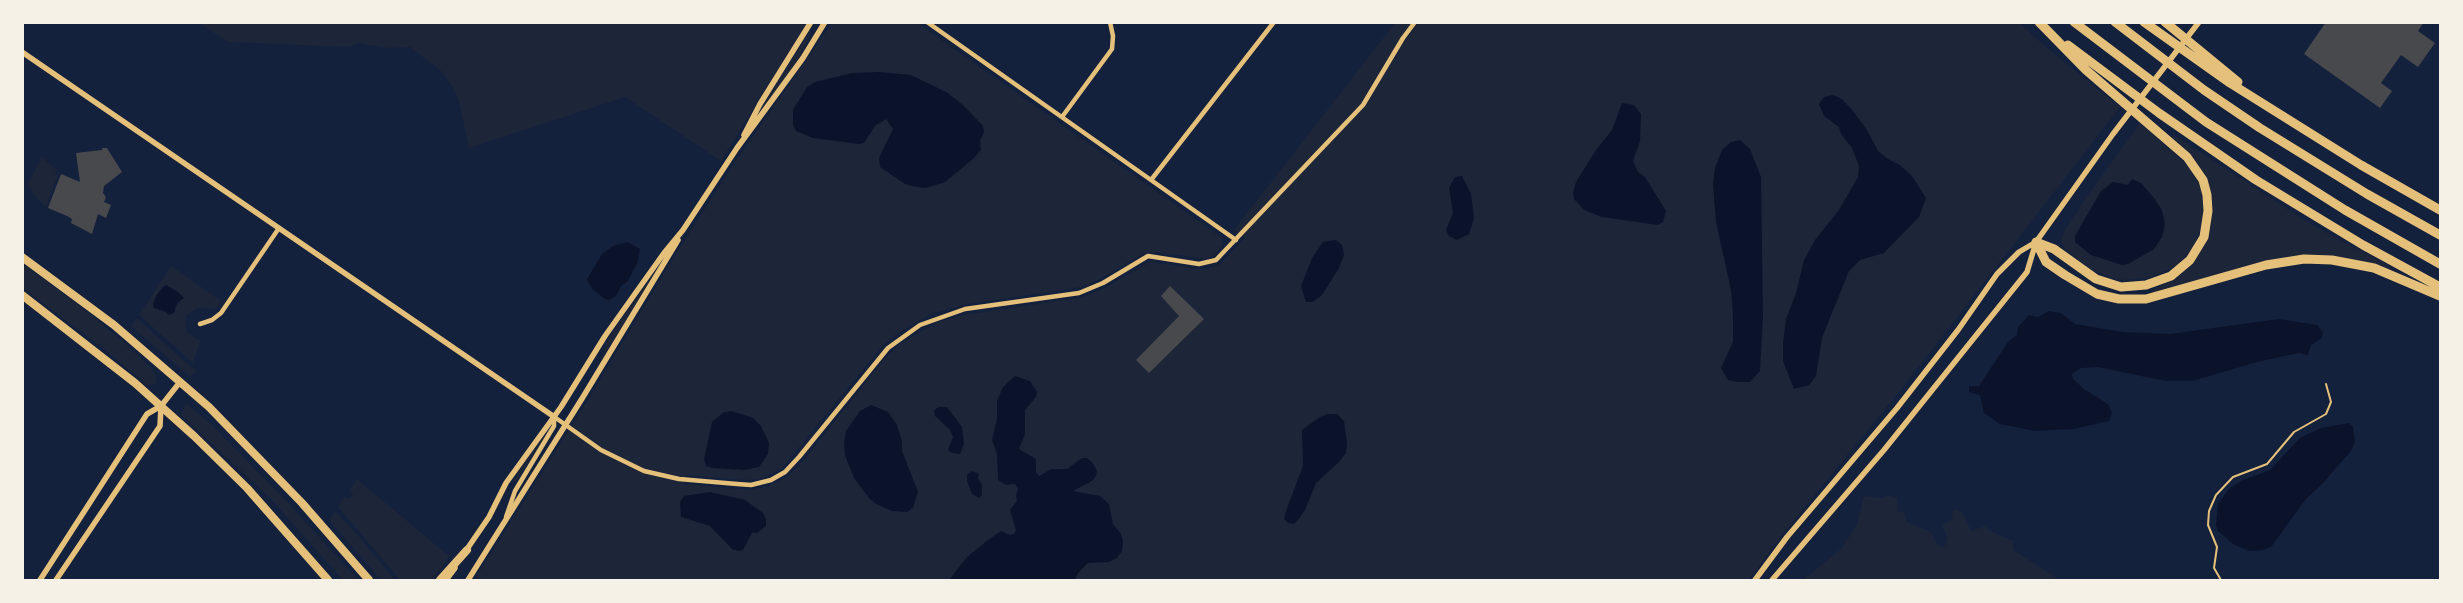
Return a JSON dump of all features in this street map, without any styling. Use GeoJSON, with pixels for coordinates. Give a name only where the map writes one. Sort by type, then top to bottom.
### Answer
{"type":"FeatureCollection","features":[{"type":"Feature","properties":{"kind":"highway"},"geometry":{"type":"LineString","coordinates":[[2040,22],[2121,86],[2256,180],[2316,217],[2440,287]]}},
{"type":"Feature","properties":{"kind":"highway"},"geometry":{"type":"LineString","coordinates":[[2036,242],[2054,249],[2096,279],[2122,287],[2141,286],[2158,282],[2171,276],[2186,264],[2204,237],[2208,218],[2207,195],[2203,180],[2194,166],[2086,70],[2040,22]]}},
{"type":"Feature","properties":{"kind":"highway"},"geometry":{"type":"LineString","coordinates":[[2074,22],[2172,97],[2297,181],[2440,264]]}},
{"type":"Feature","properties":{"kind":"highway"},"geometry":{"type":"LineString","coordinates":[[2115,22],[2187,77],[2295,150],[2367,194],[2440,235]]}},
{"type":"Feature","properties":{"kind":"highway"},"geometry":{"type":"LineString","coordinates":[[2144,22],[2160,35],[2201,58],[2268,106],[2361,165],[2440,210]]}},
{"type":"Feature","properties":{"kind":"highway"},"geometry":{"type":"LineString","coordinates":[[2166,23],[2201,58]]}},
{"type":"Feature","properties":{"kind":"highway"},"geometry":{"type":"LineString","coordinates":[[2036,242],[2046,262],[2088,290],[2119,299],[2146,299],[2266,265],[2304,259],[2339,260],[2374,268],[2440,296]]}},
{"type":"Feature","properties":{"kind":"highway"},"geometry":{"type":"LineString","coordinates":[[22,257],[92,308],[180,382],[269,466],[369,580]]}},
{"type":"Feature","properties":{"kind":"highway"},"geometry":{"type":"LineString","coordinates":[[22,295],[88,344],[161,406],[247,488],[328,580]]}},
{"type":"Feature","properties":{"kind":"highway"},"geometry":{"type":"LineString","coordinates":[[440,580],[466,550]]}},
{"type":"Feature","properties":{"kind":"street"},"geometry":{"type":"LineString","coordinates":[[737,148],[760,104],[811,22]]}},
{"type":"Feature","properties":{"kind":"street"},"geometry":{"type":"LineString","coordinates":[[446,580],[489,517],[506,483],[594,357],[605,336],[659,260],[683,230],[737,148],[804,58],[825,22]]}},
{"type":"Feature","properties":{"kind":"street"},"geometry":{"type":"LineString","coordinates":[[927,22],[1236,240]]}},
{"type":"Feature","properties":{"kind":"street"},"geometry":{"type":"LineString","coordinates":[[1062,117],[1112,49],[1114,36],[1110,22]]}},
{"type":"Feature","properties":{"kind":"street"},"geometry":{"type":"LineString","coordinates":[[1151,180],[1274,22]]}},
{"type":"Feature","properties":{"kind":"street"},"geometry":{"type":"LineString","coordinates":[[22,52],[601,450],[644,471],[688,480],[737,484],[760,483],[785,472],[883,353],[897,340],[920,325],[966,309],[1079,293],[1103,283],[1148,256],[1199,264],[1216,260],[1363,105],[1403,38],[1415,22]]}},
{"type":"Feature","properties":{"kind":"street"},"geometry":{"type":"LineString","coordinates":[[1772,580],[1878,457],[2028,272],[2036,242],[2113,134],[2199,22]]}},
{"type":"Feature","properties":{"kind":"street"},"geometry":{"type":"LineString","coordinates":[[200,324],[212,320],[221,312],[279,228]]}},
{"type":"Feature","properties":{"kind":"street"},"geometry":{"type":"LineString","coordinates":[[468,580],[670,257],[683,230]]}},
{"type":"Feature","properties":{"kind":"street"},"geometry":{"type":"LineString","coordinates":[[1755,580],[1800,522],[1897,408],[1958,330],[1998,274],[2019,252],[2036,242]]}},
{"type":"Feature","properties":{"kind":"street"},"geometry":{"type":"LineString","coordinates":[[40,580],[147,414],[161,406],[180,382]]}},
{"type":"Feature","properties":{"kind":"street"},"geometry":{"type":"LineString","coordinates":[[56,580],[160,426],[161,406]]}},
{"type":"Feature","properties":{"kind":"street"},"geometry":{"type":"LineString","coordinates":[[504,524],[515,491],[554,426],[556,421],[554,416]]}},
{"type":"Feature","properties":{"kind":"path"},"geometry":{"type":"LineString","coordinates":[[2220,580],[2214,568],[2217,548],[2208,525],[2210,511],[2216,495],[2234,477],[2267,464],[2294,432],[2326,414],[2331,402],[2326,384]]}},
{"type":"Feature","properties":{"kind":"shaded area"},"geometry":{"type":"Polygon","coordinates":[[[199,23],[807,23],[721,161],[625,97],[469,148],[459,101],[454,89],[441,71],[410,47],[388,48],[358,43],[349,47],[228,42],[199,23]]]}},
{"type":"Feature","properties":{"kind":"shaded area"},"geometry":{"type":"Polygon","coordinates":[[[832,23],[917,23],[1218,235],[1222,238],[1223,245],[1215,255],[1207,259],[1159,252],[1145,253],[1098,280],[1081,287],[968,304],[931,314],[898,333],[883,345],[782,468],[760,479],[745,480],[687,475],[683,484],[751,490],[768,486],[787,477],[804,460],[885,358],[900,344],[936,323],[963,315],[1079,298],[1103,289],[1150,262],[1199,269],[1207,269],[1220,264],[1245,238],[1234,230],[1395,23],[2019,23],[2120,107],[1903,387],[1786,530],[1749,580],[474,580],[588,400],[677,252],[735,162],[832,23]]]}},
{"type":"Feature","properties":{"kind":"shaded area"},"geometry":{"type":"Polygon","coordinates":[[[808,34],[810,35],[801,56],[764,109],[762,107],[808,34]]]}},
{"type":"Feature","properties":{"kind":"shaded area"},"geometry":{"type":"Polygon","coordinates":[[[879,72],[911,75],[948,93],[964,106],[983,126],[984,132],[980,141],[981,150],[945,182],[926,188],[916,187],[905,184],[880,167],[879,158],[893,129],[886,119],[875,126],[864,143],[859,144],[813,138],[796,131],[793,125],[793,110],[807,87],[815,82],[852,73],[879,72]]]}},
{"type":"Feature","properties":{"kind":"shaded area"},"geometry":{"type":"Polygon","coordinates":[[[1833,95],[1842,99],[1853,111],[1867,130],[1878,151],[1900,165],[1912,176],[1926,198],[1919,217],[1884,253],[1860,260],[1849,271],[1822,338],[1816,376],[1809,385],[1794,389],[1783,361],[1786,319],[1796,293],[1804,260],[1815,240],[1839,210],[1858,177],[1859,166],[1852,148],[1841,134],[1839,127],[1824,116],[1819,104],[1824,97],[1833,95]]]}},
{"type":"Feature","properties":{"kind":"shaded area"},"geometry":{"type":"Polygon","coordinates":[[[1622,103],[1634,105],[1641,114],[1640,141],[1633,161],[1638,172],[1645,177],[1666,211],[1663,222],[1658,225],[1602,217],[1584,210],[1574,199],[1573,193],[1576,182],[1596,150],[1612,130],[1622,103]]]}},
{"type":"Feature","properties":{"kind":"shaded area"},"geometry":{"type":"Polygon","coordinates":[[[2140,123],[2186,164],[2197,179],[2203,195],[2203,223],[2193,248],[2179,263],[2169,270],[2147,278],[2121,280],[2111,278],[2089,268],[2064,248],[2061,240],[2065,230],[2140,123]],[[2128,185],[2101,194],[2075,236],[2075,242],[2091,255],[2128,264],[2154,249],[2163,232],[2128,185]]]}},
{"type":"Feature","properties":{"kind":"shaded area"},"geometry":{"type":"Polygon","coordinates":[[[2174,135],[2312,225],[2390,266],[2388,270],[2344,257],[2291,256],[2270,260],[2154,293],[2152,290],[2178,277],[2193,263],[2205,244],[2211,225],[2212,211],[2204,174],[2191,154],[2172,137],[2174,135]]]}},
{"type":"Feature","properties":{"kind":"shaded area"},"geometry":{"type":"Polygon","coordinates":[[[1740,140],[1750,149],[1761,177],[1763,317],[1760,371],[1750,382],[1728,380],[1721,368],[1733,342],[1733,315],[1731,290],[1716,222],[1713,184],[1715,168],[1722,150],[1731,142],[1740,140]]]}},
{"type":"Feature","properties":{"kind":"shaded area"},"geometry":{"type":"Polygon","coordinates":[[[42,157],[57,170],[55,172],[58,175],[46,207],[34,195],[28,184],[42,157]]]}},
{"type":"Feature","properties":{"kind":"shaded area"},"geometry":{"type":"Polygon","coordinates":[[[1462,176],[1471,194],[1474,218],[1469,234],[1457,240],[1449,236],[1446,230],[1453,213],[1449,188],[1455,177],[1462,176]]]}},
{"type":"Feature","properties":{"kind":"shaded area"},"geometry":{"type":"Polygon","coordinates":[[[2132,179],[2141,183],[2154,198],[2162,210],[2165,224],[2162,237],[2154,249],[2128,264],[2122,265],[2091,255],[2075,242],[2075,236],[2101,191],[2113,182],[2128,185],[2132,179]]]}},
{"type":"Feature","properties":{"kind":"shaded area"},"geometry":{"type":"Polygon","coordinates":[[[1336,240],[1342,245],[1344,255],[1339,268],[1322,295],[1313,302],[1306,302],[1301,286],[1312,258],[1323,242],[1336,240]]]}},
{"type":"Feature","properties":{"kind":"shaded area"},"geometry":{"type":"Polygon","coordinates":[[[627,242],[640,249],[638,261],[628,281],[621,286],[616,296],[609,300],[605,299],[592,289],[587,279],[602,254],[613,246],[627,242]]]}},
{"type":"Feature","properties":{"kind":"shaded area"},"geometry":{"type":"Polygon","coordinates":[[[23,264],[80,306],[126,344],[152,369],[156,377],[156,384],[147,385],[104,349],[23,288],[23,264]]]}},
{"type":"Feature","properties":{"kind":"shaded area"},"geometry":{"type":"Polygon","coordinates":[[[171,266],[221,301],[215,309],[197,308],[187,315],[185,322],[187,332],[200,341],[193,363],[139,315],[171,266]],[[163,286],[153,300],[167,313],[184,298],[163,286]]]}},
{"type":"Feature","properties":{"kind":"shaded area"},"geometry":{"type":"Polygon","coordinates":[[[648,281],[650,282],[601,360],[609,337],[648,281]]]}},
{"type":"Feature","properties":{"kind":"shaded area"},"geometry":{"type":"Polygon","coordinates":[[[166,285],[184,298],[177,303],[174,313],[168,315],[166,312],[154,308],[153,304],[158,293],[166,285]]]}},
{"type":"Feature","properties":{"kind":"shaded area"},"geometry":{"type":"Polygon","coordinates":[[[2049,311],[2061,313],[2075,324],[2123,332],[2169,334],[2279,319],[2317,325],[2323,332],[2322,338],[2311,345],[2308,355],[2299,353],[2261,361],[2192,381],[2165,381],[2098,367],[2081,368],[2072,374],[2073,379],[2084,389],[2108,404],[2112,413],[2109,421],[2073,429],[2035,431],[2000,424],[1984,413],[1980,395],[1969,392],[1969,386],[1979,386],[2008,342],[2017,335],[2018,327],[2029,315],[2038,317],[2049,311]]]}},
{"type":"Feature","properties":{"kind":"shaded area"},"geometry":{"type":"Polygon","coordinates":[[[137,318],[197,371],[190,377],[131,326],[137,318]]]}},
{"type":"Feature","properties":{"kind":"shaded area"},"geometry":{"type":"Polygon","coordinates":[[[1015,376],[1030,381],[1037,392],[1036,397],[1025,410],[1025,434],[1019,449],[1036,459],[1036,472],[1039,476],[1051,469],[1067,469],[1082,458],[1087,458],[1092,462],[1097,471],[1096,476],[1092,481],[1073,491],[1100,496],[1109,504],[1113,524],[1121,534],[1123,541],[1122,551],[1117,558],[1109,562],[1088,563],[1078,573],[1075,580],[949,580],[967,557],[988,540],[1001,531],[1010,535],[1014,534],[1016,530],[1010,510],[1017,501],[1018,489],[1015,484],[1006,485],[998,480],[997,454],[992,440],[997,419],[997,401],[1003,387],[1015,376]]]}},
{"type":"Feature","properties":{"kind":"shaded area"},"geometry":{"type":"Polygon","coordinates":[[[186,403],[212,425],[291,506],[358,580],[343,580],[271,499],[181,415],[186,403]]]}},
{"type":"Feature","properties":{"kind":"shaded area"},"geometry":{"type":"Polygon","coordinates":[[[871,405],[888,412],[897,425],[902,441],[902,451],[918,492],[913,508],[907,512],[892,511],[876,504],[869,498],[854,478],[845,455],[846,431],[860,411],[871,405]]]}},
{"type":"Feature","properties":{"kind":"shaded area"},"geometry":{"type":"Polygon","coordinates":[[[938,407],[947,407],[962,427],[964,444],[960,454],[952,453],[948,450],[953,437],[950,430],[935,416],[934,411],[938,407]]]}},
{"type":"Feature","properties":{"kind":"shaded area"},"geometry":{"type":"Polygon","coordinates":[[[732,411],[753,418],[761,426],[769,443],[768,454],[759,467],[744,470],[706,466],[704,459],[712,422],[724,412],[732,411]]]}},
{"type":"Feature","properties":{"kind":"shaded area"},"geometry":{"type":"Polygon","coordinates":[[[1328,414],[1337,414],[1344,421],[1347,443],[1346,453],[1316,483],[1305,510],[1298,520],[1294,524],[1288,523],[1284,519],[1286,511],[1303,466],[1302,430],[1320,417],[1328,414]]]}},
{"type":"Feature","properties":{"kind":"shaded area"},"geometry":{"type":"Polygon","coordinates":[[[2349,423],[2353,427],[2355,442],[2351,451],[2306,499],[2271,547],[2263,550],[2249,551],[2233,544],[2218,531],[2216,525],[2218,504],[2230,488],[2243,480],[2270,470],[2300,438],[2321,428],[2349,423]]]}},
{"type":"Feature","properties":{"kind":"shaded area"},"geometry":{"type":"Polygon","coordinates":[[[542,436],[544,437],[516,482],[513,481],[542,436]]]}},
{"type":"Feature","properties":{"kind":"shaded area"},"geometry":{"type":"Polygon","coordinates":[[[972,471],[979,474],[978,478],[982,485],[982,495],[979,498],[972,494],[967,481],[967,475],[972,471]]]}},
{"type":"Feature","properties":{"kind":"shaded area"},"geometry":{"type":"Polygon","coordinates":[[[357,479],[449,556],[433,580],[400,580],[338,507],[344,497],[348,499],[352,497],[353,495],[350,490],[357,479]]]}},
{"type":"Feature","properties":{"kind":"shaded area"},"geometry":{"type":"Polygon","coordinates":[[[710,492],[745,500],[763,513],[766,519],[766,526],[757,533],[752,533],[743,550],[732,549],[710,526],[681,517],[680,502],[684,496],[710,492]]]}},
{"type":"Feature","properties":{"kind":"shaded area"},"geometry":{"type":"Polygon","coordinates":[[[1888,495],[1897,498],[1897,511],[1904,512],[1906,522],[1931,532],[1938,545],[1944,547],[1948,539],[1942,525],[1953,519],[1951,515],[1955,509],[1963,513],[1971,531],[1985,526],[1992,532],[2013,541],[2013,550],[2060,580],[1803,580],[1842,548],[1857,524],[1864,496],[1882,498],[1888,495]]]}},
{"type":"Feature","properties":{"kind":"shaded area"},"geometry":{"type":"Polygon","coordinates":[[[335,511],[395,580],[381,580],[329,520],[335,511]]]}},
{"type":"Feature","properties":{"kind":"building"},"geometry":{"type":"Polygon","coordinates":[[[2326,22],[2424,22],[2418,31],[2435,43],[2418,67],[2401,55],[2381,83],[2392,91],[2380,108],[2304,54],[2326,22]]]}},
{"type":"Feature","properties":{"kind":"building"},"geometry":{"type":"Polygon","coordinates":[[[102,148],[107,148],[122,172],[104,186],[103,193],[106,197],[104,202],[111,205],[106,218],[98,214],[92,234],[71,223],[72,219],[67,216],[48,208],[61,174],[80,182],[76,153],[102,150],[102,148]]]}},
{"type":"Feature","properties":{"kind":"building"},"geometry":{"type":"Polygon","coordinates":[[[1170,286],[1204,319],[1149,373],[1136,360],[1179,316],[1161,296],[1170,286]]]}}]}
